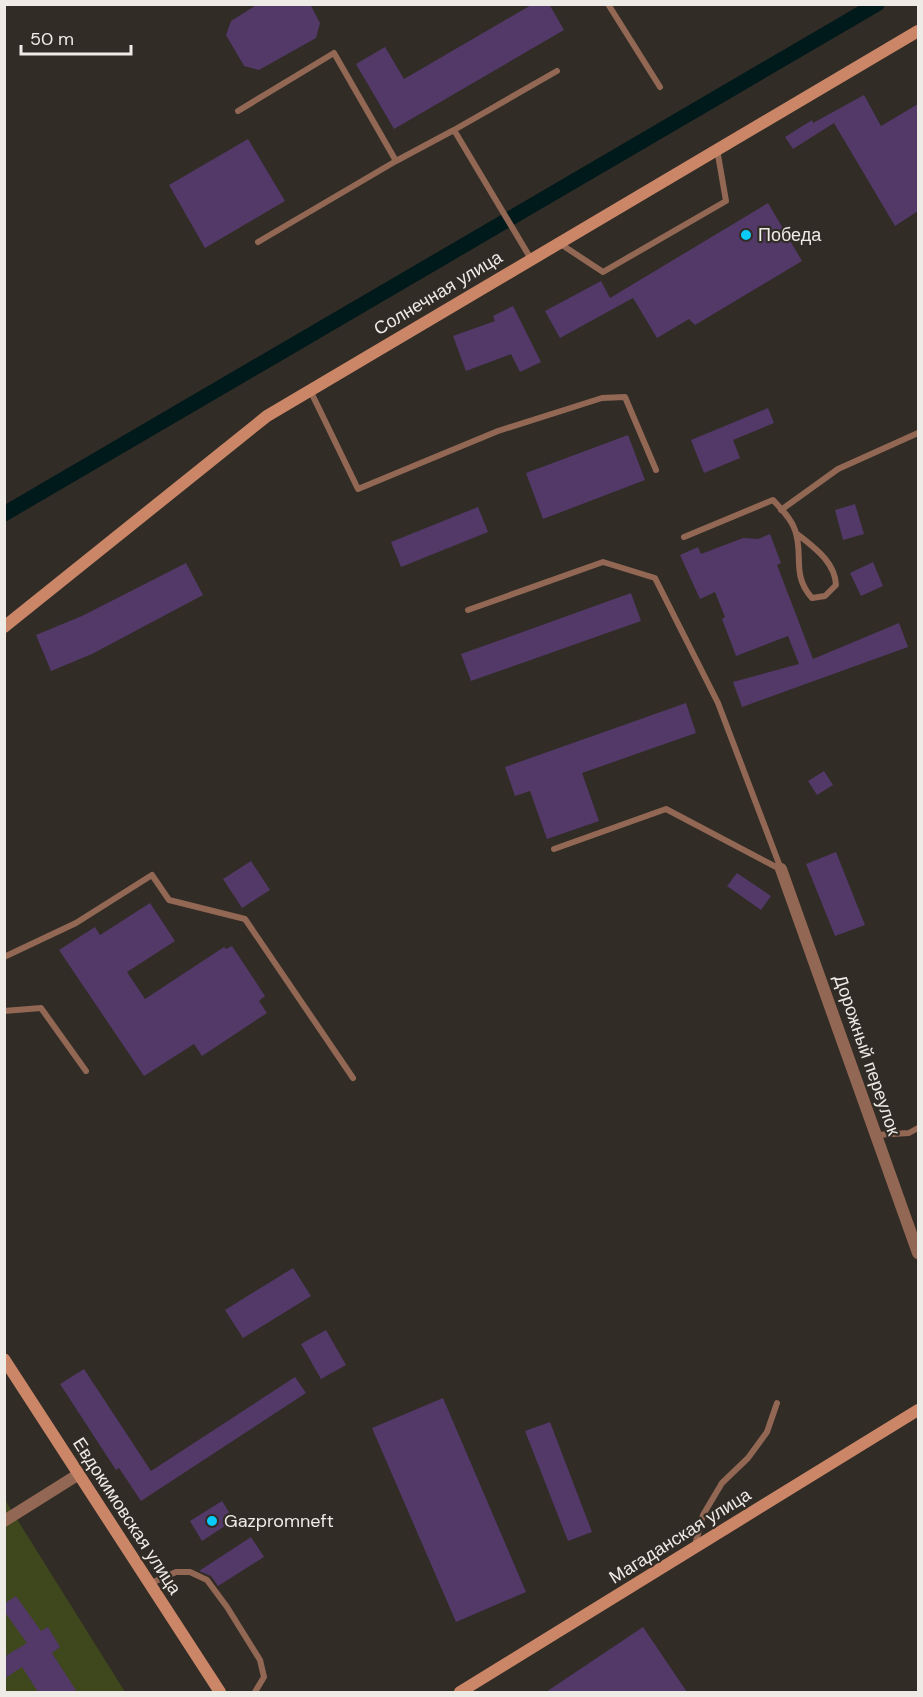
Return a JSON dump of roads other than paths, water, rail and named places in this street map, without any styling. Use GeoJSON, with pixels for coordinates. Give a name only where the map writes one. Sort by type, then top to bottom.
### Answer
{"type":"FeatureCollection","features":[{"type":"Feature","properties":{"kind":"main road","name":"Солнечная улица"},"geometry":{"type":"LineString","coordinates":[[4,627],[267,416],[918,31]]}},
{"type":"Feature","properties":{"kind":"main road","name":"Евдокимовская улица"},"geometry":{"type":"LineString","coordinates":[[4,1359],[220,1692]]}},
{"type":"Feature","properties":{"kind":"main road","name":"Магаданская улица"},"geometry":{"type":"LineString","coordinates":[[460,1692],[918,1410]]}},
{"type":"Feature","properties":{"kind":"street","name":"Дорожный переулок"},"geometry":{"type":"LineString","coordinates":[[781,869],[918,1253]]}},
{"type":"Feature","properties":{"kind":"street"},"geometry":{"type":"LineString","coordinates":[[4,1521],[79,1474]]}},
{"type":"Feature","properties":{"kind":"lane"},"geometry":{"type":"LineString","coordinates":[[608,4],[660,87]]}},
{"type":"Feature","properties":{"kind":"lane"},"geometry":{"type":"LineString","coordinates":[[238,111],[334,53],[396,161]]}},
{"type":"Feature","properties":{"kind":"lane"},"geometry":{"type":"LineString","coordinates":[[258,242],[557,70]]}},
{"type":"Feature","properties":{"kind":"lane"},"geometry":{"type":"LineString","coordinates":[[454,130],[531,259]]}},
{"type":"Feature","properties":{"kind":"lane"},"geometry":{"type":"LineString","coordinates":[[558,243],[603,272],[701,216],[726,201],[717,149]]}},
{"type":"Feature","properties":{"kind":"lane"},"geometry":{"type":"LineString","coordinates":[[310,390],[358,489],[498,431],[602,398],[625,397],[656,470]]}},
{"type":"Feature","properties":{"kind":"lane"},"geometry":{"type":"LineString","coordinates":[[781,510],[838,469],[918,433]]}},
{"type":"Feature","properties":{"kind":"lane"},"geometry":{"type":"LineString","coordinates":[[684,537],[772,500],[792,522],[796,533],[803,587],[812,598],[825,596],[836,585],[835,573],[821,554],[796,533]]}},
{"type":"Feature","properties":{"kind":"lane"},"geometry":{"type":"LineString","coordinates":[[468,610],[603,562],[655,578],[718,703],[781,869]]}},
{"type":"Feature","properties":{"kind":"lane"},"geometry":{"type":"LineString","coordinates":[[554,849],[666,809],[781,869]]}},
{"type":"Feature","properties":{"kind":"lane"},"geometry":{"type":"LineString","coordinates":[[4,957],[76,923],[152,875],[169,900],[246,919],[353,1078]]}},
{"type":"Feature","properties":{"kind":"lane"},"geometry":{"type":"LineString","coordinates":[[4,1011],[41,1008],[86,1071]]}},
{"type":"Feature","properties":{"kind":"lane"},"geometry":{"type":"LineString","coordinates":[[876,1135],[909,1133],[918,1128]]}},
{"type":"Feature","properties":{"kind":"lane"},"geometry":{"type":"LineString","coordinates":[[694,1549],[703,1515],[722,1483],[748,1458],[767,1432],[777,1403]]}},
{"type":"Feature","properties":{"kind":"lane"},"geometry":{"type":"LineString","coordinates":[[149,1584],[176,1572],[190,1572],[207,1580],[260,1660],[264,1677],[255,1692]]}},
{"type":"Feature","properties":{"kind":"waterway"},"geometry":{"type":"LineString","coordinates":[[4,514],[877,4]]}},
{"type":"Feature","properties":{"kind":"place","name":"Победа"},"geometry":{"type":"Point","coordinates":[746,235]}},
{"type":"Feature","properties":{"kind":"place","name":"Gazpromneft"},"geometry":{"type":"Point","coordinates":[212,1521]}}]}
